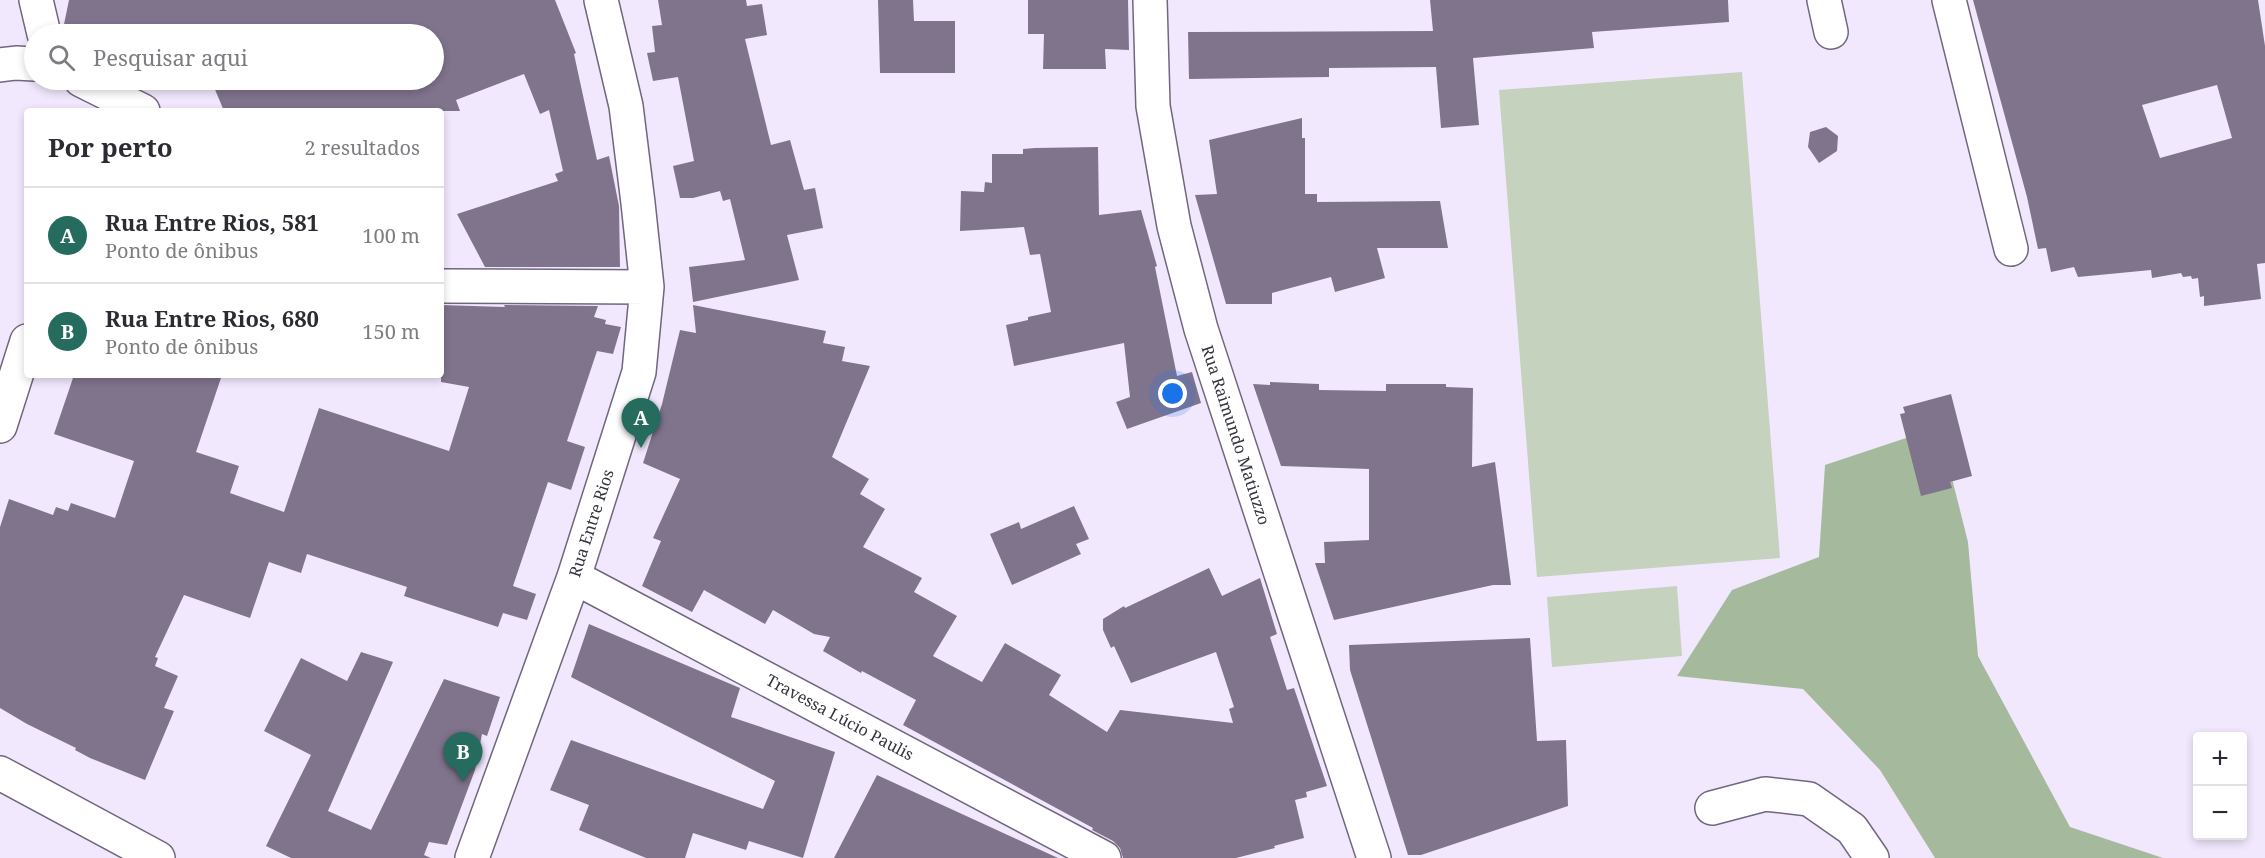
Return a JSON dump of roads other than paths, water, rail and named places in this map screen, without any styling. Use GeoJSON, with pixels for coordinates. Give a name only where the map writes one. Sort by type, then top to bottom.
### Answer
{"type":"FeatureCollection","features":[{"type":"Feature","properties":{"kind":"street"},"geometry":{"type":"LineString","coordinates":[[36,0],[42,24]]}},
{"type":"Feature","properties":{"kind":"street","name":"Rua Entre Rios"},"geometry":{"type":"LineString","coordinates":[[472,858],[574,577],[639,372],[646,287],[626,106],[601,0]]}},
{"type":"Feature","properties":{"kind":"street","name":"Rua Raimundo Matiuzzo"},"geometry":{"type":"LineString","coordinates":[[1150,0],[1153,106],[1174,226],[1195,306],[1374,858]]}},
{"type":"Feature","properties":{"kind":"street"},"geometry":{"type":"LineString","coordinates":[[1824,0],[1831,32]]}},
{"type":"Feature","properties":{"kind":"street"},"geometry":{"type":"LineString","coordinates":[[1949,0],[2011,249]]}},
{"type":"Feature","properties":{"kind":"street"},"geometry":{"type":"LineString","coordinates":[[0,65],[24,63]]}},
{"type":"Feature","properties":{"kind":"street"},"geometry":{"type":"LineString","coordinates":[[83,91],[134,108]]}},
{"type":"Feature","properties":{"kind":"street"},"geometry":{"type":"LineString","coordinates":[[444,286],[646,287]]}},
{"type":"Feature","properties":{"kind":"street"},"geometry":{"type":"LineString","coordinates":[[0,426],[24,350]]}},
{"type":"Feature","properties":{"kind":"street","name":"Travessa Lúcio Paulis"},"geometry":{"type":"LineString","coordinates":[[574,577],[1104,858]]}},
{"type":"Feature","properties":{"kind":"street"},"geometry":{"type":"LineString","coordinates":[[0,773],[158,858]]}},
{"type":"Feature","properties":{"kind":"street"},"geometry":{"type":"LineString","coordinates":[[1713,808],[1765,794],[1809,799],[1852,829],[1872,858]]}},
{"type":"Feature","properties":{"kind":"place","name":"Rua Entre Rios, 581"},"geometry":{"type":"Point","coordinates":[641,448]}},
{"type":"Feature","properties":{"kind":"place","name":"Rua Entre Rios, 680"},"geometry":{"type":"Point","coordinates":[463,782]}}]}
